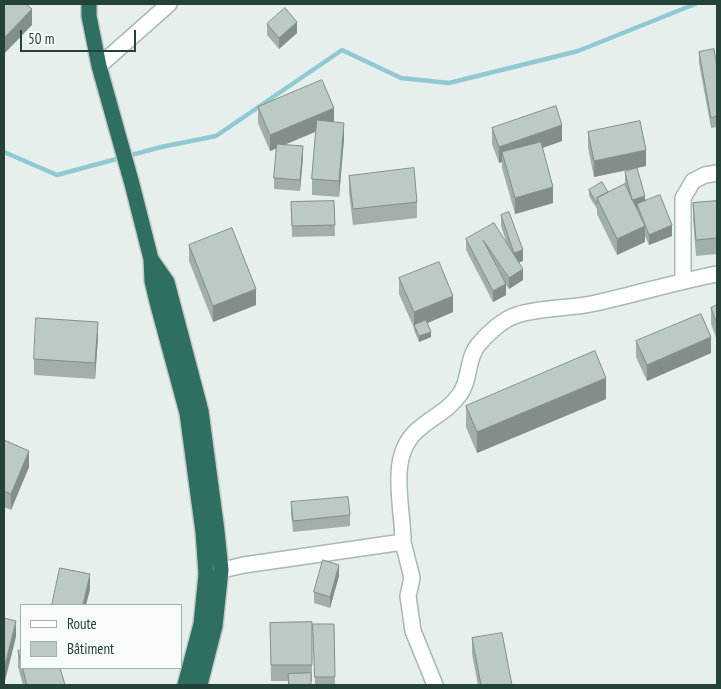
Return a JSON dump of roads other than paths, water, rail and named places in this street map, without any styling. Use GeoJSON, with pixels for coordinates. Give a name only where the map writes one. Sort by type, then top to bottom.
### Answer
{"type":"FeatureCollection","features":[{"type":"Feature","properties":{"kind":"highway"},"geometry":{"type":"LineString","coordinates":[[89,4],[89,16],[99,66],[132,184],[151,259],[152,281],[156,302],[187,413],[203,532],[213,572],[215,626],[200,685]]}},
{"type":"Feature","properties":{"kind":"highway"},"geometry":{"type":"LineString","coordinates":[[185,685],[213,572]]}},
{"type":"Feature","properties":{"kind":"street"},"geometry":{"type":"LineString","coordinates":[[99,66],[169,4]]}},
{"type":"Feature","properties":{"kind":"street"},"geometry":{"type":"LineString","coordinates":[[683,280],[683,198],[693,181],[705,175],[717,173]]}},
{"type":"Feature","properties":{"kind":"street"},"geometry":{"type":"LineString","coordinates":[[435,685],[413,631],[408,596],[412,578],[403,542],[399,500],[400,459],[404,444],[419,428],[443,414],[462,393],[477,346],[494,329],[516,315],[594,303],[683,280],[717,274]]}},
{"type":"Feature","properties":{"kind":"street"},"geometry":{"type":"LineString","coordinates":[[213,572],[403,542]]}},
{"type":"Feature","properties":{"kind":"waterway"},"geometry":{"type":"LineString","coordinates":[[4,152],[57,175],[161,147],[216,136],[342,50],[401,78],[449,83],[578,51],[695,4]]}}]}
